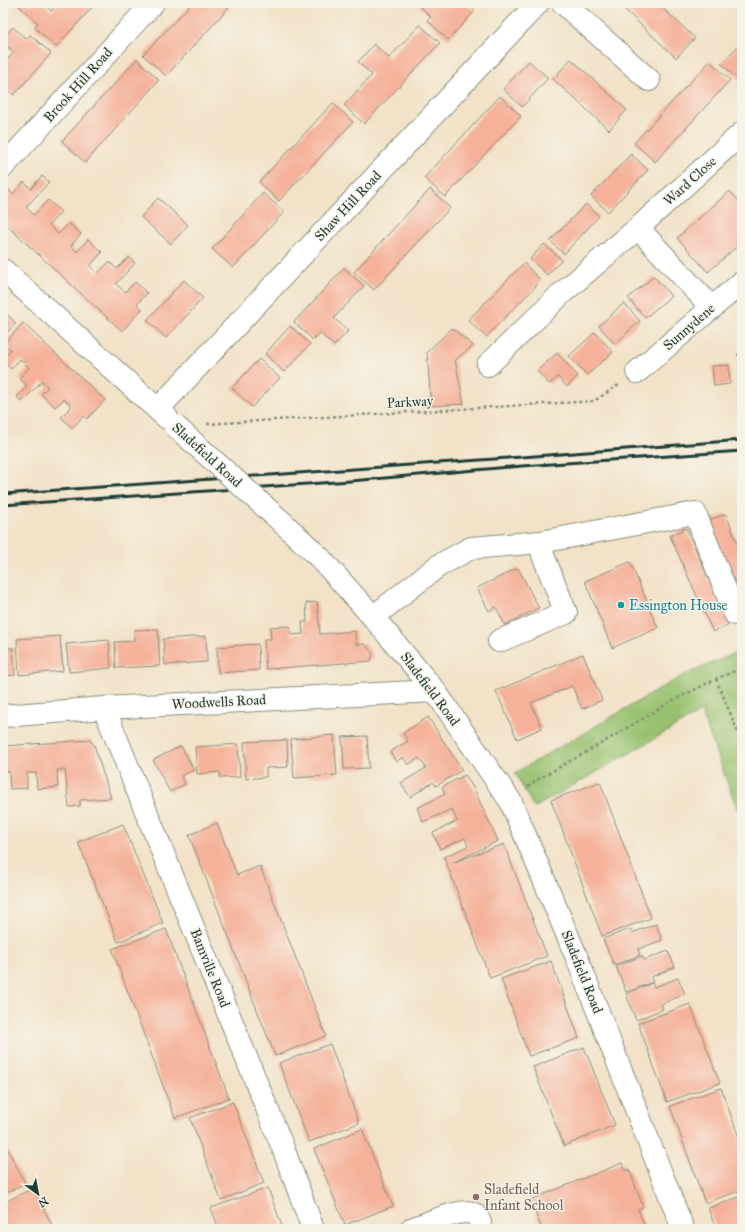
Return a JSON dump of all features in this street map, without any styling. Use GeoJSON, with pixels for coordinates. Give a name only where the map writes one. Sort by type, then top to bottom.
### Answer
{"type":"FeatureCollection","features":[{"type":"Feature","properties":{"kind":"street","name":"Brook Hill Road"},"geometry":{"type":"LineString","coordinates":[[3,168],[153,3]]}},
{"type":"Feature","properties":{"kind":"street","name":"Shaw Hill Road"},"geometry":{"type":"LineString","coordinates":[[158,409],[538,3]]}},
{"type":"Feature","properties":{"kind":"street"},"geometry":{"type":"LineString","coordinates":[[563,3],[649,80]]}},
{"type":"Feature","properties":{"kind":"street","name":"Ward Close"},"geometry":{"type":"LineString","coordinates":[[488,365],[560,294],[638,228],[742,133]]}},
{"type":"Feature","properties":{"kind":"street"},"geometry":{"type":"LineString","coordinates":[[638,228],[712,308]]}},
{"type":"Feature","properties":{"kind":"street","name":"Sladefield Road"},"geometry":{"type":"LineString","coordinates":[[3,270],[158,409],[320,558],[373,616],[435,691],[511,802],[576,953],[684,1229]]}},
{"type":"Feature","properties":{"kind":"street","name":"Sunnydene"},"geometry":{"type":"LineString","coordinates":[[637,372],[742,282]]}},
{"type":"Feature","properties":{"kind":"street"},"geometry":{"type":"LineString","coordinates":[[373,616],[438,566],[471,548],[541,542],[695,513],[736,614]]}},
{"type":"Feature","properties":{"kind":"street"},"geometry":{"type":"LineString","coordinates":[[499,641],[566,613],[543,555],[541,542]]}},
{"type":"Feature","properties":{"kind":"street","name":"Woodwells Road"},"geometry":{"type":"LineString","coordinates":[[3,716],[104,708],[435,691]]}},
{"type":"Feature","properties":{"kind":"street","name":"Bamville Road"},"geometry":{"type":"LineString","coordinates":[[104,708],[283,1148],[313,1229]]}},
{"type":"Feature","properties":{"kind":"street"},"geometry":{"type":"LineString","coordinates":[[411,1229],[456,1213],[467,1211],[475,1214],[480,1222]]}},
{"type":"Feature","properties":{"kind":"path","name":"Parkway"},"geometry":{"type":"LineString","coordinates":[[175,426],[594,401],[637,372]]}},
{"type":"Feature","properties":{"kind":"path"},"geometry":{"type":"LineString","coordinates":[[511,802],[535,781],[672,701],[742,668]]}},
{"type":"Feature","properties":{"kind":"path"},"geometry":{"type":"LineString","coordinates":[[716,679],[742,742]]}},
{"type":"Feature","properties":{"kind":"green space"},"geometry":{"type":"Polygon","coordinates":[[[742,650],[742,822],[701,712],[534,808],[515,773],[680,677],[742,650]]]}},
{"type":"Feature","properties":{"kind":"building"},"geometry":{"type":"Polygon","coordinates":[[[16,3],[28,3],[31,6],[34,3],[43,3],[51,11],[57,4],[56,3],[96,3],[56,47],[34,27],[38,23],[16,3]]]}},
{"type":"Feature","properties":{"kind":"building"},"geometry":{"type":"Polygon","coordinates":[[[192,3],[233,3],[166,76],[143,55],[192,3]]]}},
{"type":"Feature","properties":{"kind":"building"},"geometry":{"type":"Polygon","coordinates":[[[416,3],[438,3],[443,7],[447,3],[467,3],[475,11],[448,40],[427,20],[431,17],[416,3]]]}},
{"type":"Feature","properties":{"kind":"building"},"geometry":{"type":"Polygon","coordinates":[[[624,3],[657,3],[695,38],[676,58],[621,6],[624,3]]]}},
{"type":"Feature","properties":{"kind":"building"},"geometry":{"type":"Polygon","coordinates":[[[420,25],[440,43],[364,124],[344,105],[372,75],[358,62],[374,44],[389,58],[420,25]]]}},
{"type":"Feature","properties":{"kind":"building"},"geometry":{"type":"Polygon","coordinates":[[[13,27],[26,39],[30,35],[51,53],[14,95],[3,85],[3,54],[8,59],[14,52],[3,43],[3,38],[13,27]]]}},
{"type":"Feature","properties":{"kind":"building"},"geometry":{"type":"Polygon","coordinates":[[[742,42],[742,83],[721,63],[742,42]]]}},
{"type":"Feature","properties":{"kind":"building"},"geometry":{"type":"Polygon","coordinates":[[[137,59],[159,80],[85,163],[62,141],[137,59]]]}},
{"type":"Feature","properties":{"kind":"building"},"geometry":{"type":"Polygon","coordinates":[[[571,59],[627,110],[609,130],[553,79],[571,59]]]}},
{"type":"Feature","properties":{"kind":"building"},"geometry":{"type":"Polygon","coordinates":[[[529,61],[548,78],[522,107],[503,89],[529,61]]]}},
{"type":"Feature","properties":{"kind":"building"},"geometry":{"type":"Polygon","coordinates":[[[710,61],[730,80],[655,162],[634,143],[710,61]]]}},
{"type":"Feature","properties":{"kind":"building"},"geometry":{"type":"Polygon","coordinates":[[[500,96],[521,116],[445,197],[424,178],[500,96]]]}},
{"type":"Feature","properties":{"kind":"building"},"geometry":{"type":"Polygon","coordinates":[[[333,103],[353,122],[279,201],[259,182],[333,103]]]}},
{"type":"Feature","properties":{"kind":"building"},"geometry":{"type":"Polygon","coordinates":[[[631,154],[648,170],[608,212],[591,196],[631,154]]]}},
{"type":"Feature","properties":{"kind":"building"},"geometry":{"type":"Polygon","coordinates":[[[42,176],[49,182],[26,207],[34,215],[48,200],[61,212],[49,225],[58,234],[69,223],[81,234],[71,246],[77,252],[88,239],[102,252],[90,266],[98,273],[109,262],[117,269],[129,257],[135,263],[116,284],[125,292],[135,282],[147,293],[137,304],[142,309],[122,331],[3,222],[3,193],[7,188],[13,194],[24,182],[31,189],[42,176]]]}},
{"type":"Feature","properties":{"kind":"building"},"geometry":{"type":"Polygon","coordinates":[[[430,189],[450,208],[374,290],[354,272],[430,189]]]}},
{"type":"Feature","properties":{"kind":"building"},"geometry":{"type":"Polygon","coordinates":[[[730,191],[742,205],[742,242],[708,272],[677,238],[730,191]]]}},
{"type":"Feature","properties":{"kind":"building"},"geometry":{"type":"Polygon","coordinates":[[[263,193],[284,212],[233,268],[212,249],[263,193]]]}},
{"type":"Feature","properties":{"kind":"building"},"geometry":{"type":"Polygon","coordinates":[[[158,198],[188,225],[171,244],[141,217],[158,198]]]}},
{"type":"Feature","properties":{"kind":"building"},"geometry":{"type":"Polygon","coordinates":[[[586,204],[599,216],[564,254],[550,241],[586,204]]]}},
{"type":"Feature","properties":{"kind":"building"},"geometry":{"type":"Polygon","coordinates":[[[544,244],[562,260],[547,275],[530,259],[544,244]]]}},
{"type":"Feature","properties":{"kind":"building"},"geometry":{"type":"Polygon","coordinates":[[[524,263],[541,281],[486,337],[468,320],[524,263]]]}},
{"type":"Feature","properties":{"kind":"building"},"geometry":{"type":"Polygon","coordinates":[[[344,268],[364,286],[334,318],[348,331],[334,346],[320,333],[313,340],[294,322],[344,268]]]}},
{"type":"Feature","properties":{"kind":"building"},"geometry":{"type":"Polygon","coordinates":[[[654,276],[671,296],[645,318],[628,298],[654,276]]]}},
{"type":"Feature","properties":{"kind":"building"},"geometry":{"type":"Polygon","coordinates":[[[184,280],[203,298],[166,338],[147,320],[184,280]]]}},
{"type":"Feature","properties":{"kind":"building"},"geometry":{"type":"Polygon","coordinates":[[[624,303],[640,321],[615,344],[599,326],[624,303]]]}},
{"type":"Feature","properties":{"kind":"building"},"geometry":{"type":"Polygon","coordinates":[[[3,311],[16,323],[3,337],[3,311]]]}},
{"type":"Feature","properties":{"kind":"building"},"geometry":{"type":"Polygon","coordinates":[[[23,323],[105,400],[87,419],[84,416],[72,428],[61,417],[72,406],[64,399],[55,407],[41,394],[48,387],[42,381],[22,402],[17,397],[27,386],[19,378],[29,368],[20,359],[11,369],[3,361],[3,358],[11,350],[4,344],[23,323]]]}},
{"type":"Feature","properties":{"kind":"building"},"geometry":{"type":"Polygon","coordinates":[[[290,326],[310,344],[284,372],[265,354],[290,326]]]}},
{"type":"Feature","properties":{"kind":"building"},"geometry":{"type":"Polygon","coordinates":[[[452,328],[473,346],[455,360],[464,404],[431,406],[427,352],[452,328]]]}},
{"type":"Feature","properties":{"kind":"building"},"geometry":{"type":"Polygon","coordinates":[[[595,332],[613,352],[587,375],[569,356],[595,332]]]}},
{"type":"Feature","properties":{"kind":"building"},"geometry":{"type":"Polygon","coordinates":[[[742,350],[742,360],[737,355],[742,350]]]}},
{"type":"Feature","properties":{"kind":"building"},"geometry":{"type":"Polygon","coordinates":[[[557,353],[578,376],[567,387],[558,377],[549,384],[537,371],[557,353]]]}},
{"type":"Feature","properties":{"kind":"building"},"geometry":{"type":"Polygon","coordinates":[[[259,359],[280,378],[252,407],[232,388],[259,359]]]}},
{"type":"Feature","properties":{"kind":"building"},"geometry":{"type":"Polygon","coordinates":[[[729,365],[730,384],[714,386],[712,366],[729,365]]]}},
{"type":"Feature","properties":{"kind":"building"},"geometry":{"type":"Polygon","coordinates":[[[726,514],[742,555],[742,606],[709,520],[726,514]]]}},
{"type":"Feature","properties":{"kind":"building"},"geometry":{"type":"Polygon","coordinates":[[[686,528],[729,624],[713,632],[670,536],[686,528]]]}},
{"type":"Feature","properties":{"kind":"building","name":"Essington House"},"geometry":{"type":"Polygon","coordinates":[[[630,562],[658,628],[612,648],[585,581],[630,562]]]}},
{"type":"Feature","properties":{"kind":"building"},"geometry":{"type":"Polygon","coordinates":[[[518,568],[539,608],[505,625],[496,607],[489,611],[477,588],[518,568]]]}},
{"type":"Feature","properties":{"kind":"building"},"geometry":{"type":"Polygon","coordinates":[[[317,602],[320,634],[355,631],[356,644],[365,644],[373,654],[371,661],[266,669],[264,639],[271,639],[270,627],[290,626],[291,635],[303,634],[302,622],[307,622],[306,603],[317,602]]]}},
{"type":"Feature","properties":{"kind":"building"},"geometry":{"type":"Polygon","coordinates":[[[158,629],[160,666],[116,668],[115,642],[134,641],[134,630],[158,629]]]}},
{"type":"Feature","properties":{"kind":"building"},"geometry":{"type":"Polygon","coordinates":[[[60,636],[63,671],[19,675],[17,639],[60,636]]]}},
{"type":"Feature","properties":{"kind":"building"},"geometry":{"type":"Polygon","coordinates":[[[206,636],[207,662],[165,665],[163,639],[206,636]]]}},
{"type":"Feature","properties":{"kind":"building"},"geometry":{"type":"Polygon","coordinates":[[[109,640],[111,668],[69,672],[66,644],[109,640]]]}},
{"type":"Feature","properties":{"kind":"building"},"geometry":{"type":"Polygon","coordinates":[[[258,644],[259,670],[218,673],[217,647],[258,644]]]}},
{"type":"Feature","properties":{"kind":"building"},"geometry":{"type":"Polygon","coordinates":[[[3,648],[13,648],[15,675],[3,676],[3,648]]]}},
{"type":"Feature","properties":{"kind":"building"},"geometry":{"type":"Polygon","coordinates":[[[583,654],[602,700],[582,709],[572,686],[531,703],[542,728],[517,739],[496,691],[583,654]]]}},
{"type":"Feature","properties":{"kind":"building"},"geometry":{"type":"Polygon","coordinates":[[[428,717],[462,770],[436,786],[433,782],[410,797],[401,783],[426,768],[419,758],[408,765],[403,757],[396,762],[390,752],[408,741],[403,733],[428,717]]]}},
{"type":"Feature","properties":{"kind":"building"},"geometry":{"type":"Polygon","coordinates":[[[334,735],[337,775],[294,778],[291,739],[334,735]]]}},
{"type":"Feature","properties":{"kind":"building"},"geometry":{"type":"Polygon","coordinates":[[[367,736],[369,768],[344,769],[342,737],[367,736]]]}},
{"type":"Feature","properties":{"kind":"building"},"geometry":{"type":"Polygon","coordinates":[[[90,740],[94,745],[111,798],[80,800],[80,806],[69,807],[65,770],[57,770],[58,787],[37,789],[36,773],[27,773],[27,788],[10,789],[9,771],[3,772],[3,746],[90,740]]]}},
{"type":"Feature","properties":{"kind":"building"},"geometry":{"type":"Polygon","coordinates":[[[287,740],[288,767],[266,768],[266,777],[246,779],[244,742],[287,740]]]}},
{"type":"Feature","properties":{"kind":"building"},"geometry":{"type":"Polygon","coordinates":[[[238,744],[240,777],[220,778],[220,772],[197,774],[195,747],[238,744]]]}},
{"type":"Feature","properties":{"kind":"building"},"geometry":{"type":"Polygon","coordinates":[[[181,746],[194,770],[181,776],[185,784],[170,792],[153,760],[181,746]]]}},
{"type":"Feature","properties":{"kind":"building"},"geometry":{"type":"Polygon","coordinates":[[[465,775],[474,789],[498,841],[452,863],[504,844],[547,956],[490,978],[444,857],[468,846],[465,838],[440,849],[433,833],[457,821],[452,809],[423,822],[417,808],[445,794],[442,787],[465,775]]]}},
{"type":"Feature","properties":{"kind":"building"},"geometry":{"type":"Polygon","coordinates":[[[600,782],[651,918],[602,936],[551,800],[600,782]]]}},
{"type":"Feature","properties":{"kind":"building"},"geometry":{"type":"Polygon","coordinates":[[[217,823],[237,875],[260,866],[326,1036],[275,1056],[189,835],[217,823]]]}},
{"type":"Feature","properties":{"kind":"building"},"geometry":{"type":"Polygon","coordinates":[[[123,824],[163,923],[118,942],[78,842],[123,824]]]}},
{"type":"Feature","properties":{"kind":"building"},"geometry":{"type":"Polygon","coordinates":[[[656,924],[662,940],[638,949],[640,955],[614,965],[603,939],[630,929],[632,933],[656,924]]]}},
{"type":"Feature","properties":{"kind":"building"},"geometry":{"type":"Polygon","coordinates":[[[166,929],[229,1098],[175,1118],[112,949],[166,929]]]}},
{"type":"Feature","properties":{"kind":"building"},"geometry":{"type":"Polygon","coordinates":[[[668,951],[675,967],[651,977],[653,982],[626,992],[616,966],[642,956],[644,960],[668,951]]]}},
{"type":"Feature","properties":{"kind":"building"},"geometry":{"type":"Polygon","coordinates":[[[551,961],[579,1038],[529,1056],[501,979],[551,961]]]}},
{"type":"Feature","properties":{"kind":"building"},"geometry":{"type":"Polygon","coordinates":[[[678,978],[685,994],[661,1004],[663,1009],[636,1020],[626,994],[652,983],[654,987],[678,978]]]}},
{"type":"Feature","properties":{"kind":"building"},"geometry":{"type":"Polygon","coordinates":[[[690,1004],[720,1083],[667,1102],[638,1023],[690,1004]]]}},
{"type":"Feature","properties":{"kind":"building"},"geometry":{"type":"Polygon","coordinates":[[[330,1044],[359,1123],[309,1142],[279,1063],[330,1044]]]}},
{"type":"Feature","properties":{"kind":"building"},"geometry":{"type":"Polygon","coordinates":[[[584,1047],[615,1125],[564,1146],[533,1067],[584,1047]]]}},
{"type":"Feature","properties":{"kind":"building"},"geometry":{"type":"Polygon","coordinates":[[[721,1088],[742,1146],[742,1190],[705,1203],[670,1106],[721,1088]]]}},
{"type":"Feature","properties":{"kind":"building"},"geometry":{"type":"Polygon","coordinates":[[[233,1102],[264,1183],[221,1200],[190,1118],[233,1102]]]}},
{"type":"Feature","properties":{"kind":"building"},"geometry":{"type":"Polygon","coordinates":[[[362,1129],[393,1206],[345,1225],[314,1149],[362,1129]]]}},
{"type":"Feature","properties":{"kind":"building"},"geometry":{"type":"Polygon","coordinates":[[[3,1140],[25,1183],[3,1195],[3,1140]]]}},
{"type":"Feature","properties":{"kind":"building"},"geometry":{"type":"Polygon","coordinates":[[[622,1163],[625,1171],[629,1169],[643,1207],[638,1209],[646,1229],[542,1229],[530,1200],[622,1163]]]}},
{"type":"Feature","properties":{"kind":"building"},"geometry":{"type":"Polygon","coordinates":[[[33,1188],[54,1229],[3,1229],[3,1203],[33,1188]]]}},
{"type":"Feature","properties":{"kind":"building"},"geometry":{"type":"Polygon","coordinates":[[[268,1188],[283,1229],[219,1229],[211,1208],[268,1188]]]}},
{"type":"Feature","properties":{"kind":"building"},"geometry":{"type":"Polygon","coordinates":[[[742,1196],[742,1229],[716,1229],[708,1208],[742,1196]]]}},
{"type":"Feature","properties":{"kind":"railway"},"geometry":{"type":"LineString","coordinates":[[3,494],[742,440]]}},
{"type":"Feature","properties":{"kind":"railway"},"geometry":{"type":"LineString","coordinates":[[3,505],[351,481],[522,466],[742,451]]}},
{"type":"Feature","properties":{"kind":"place","name":"Essington House"},"geometry":{"type":"Point","coordinates":[621,605]}},
{"type":"Feature","properties":{"kind":"place","name":"Sladefield Infant School"},"geometry":{"type":"Point","coordinates":[476,1197]}}]}
